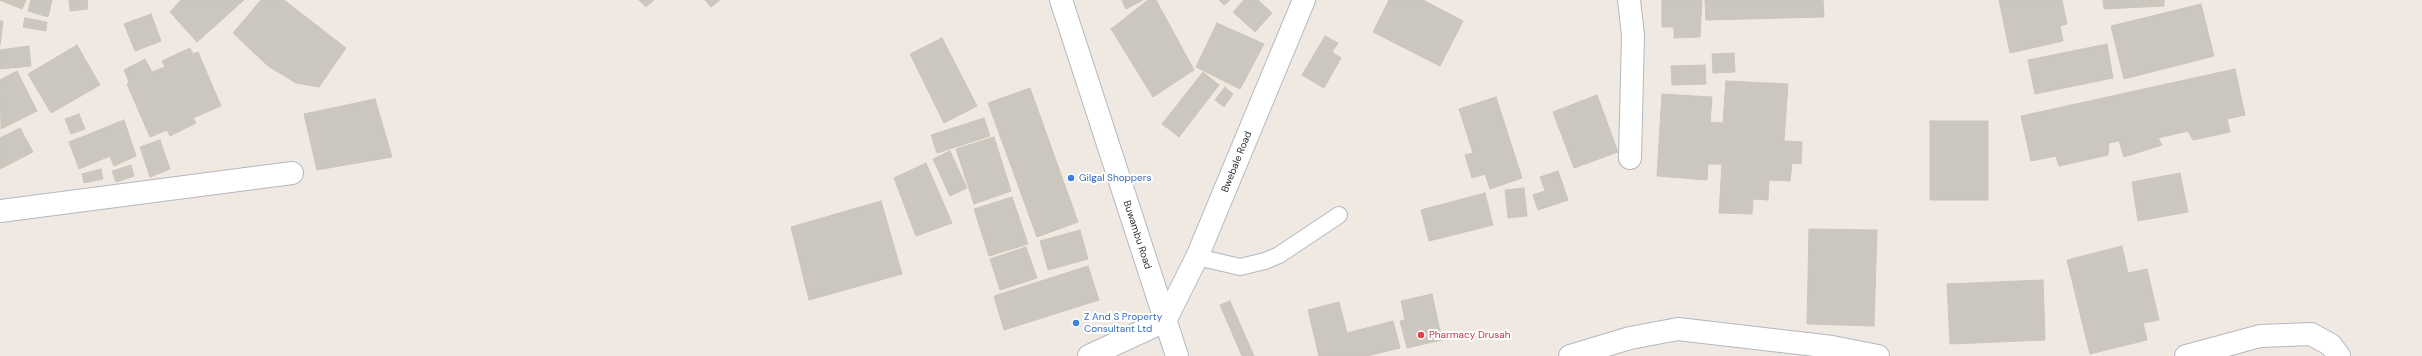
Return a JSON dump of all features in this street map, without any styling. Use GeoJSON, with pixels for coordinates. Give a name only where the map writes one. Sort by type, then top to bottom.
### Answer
{"type":"FeatureCollection","features":[{"type":"Feature","properties":{"kind":"street","name":"Buwambu Road"},"geometry":{"type":"LineString","coordinates":[[1061,0],[1177,356]]}},
{"type":"Feature","properties":{"kind":"street","name":"Bwebale Road"},"geometry":{"type":"LineString","coordinates":[[1165,321],[1197,258],[1304,0]]}},
{"type":"Feature","properties":{"kind":"street"},"geometry":{"type":"LineString","coordinates":[[1630,0],[1633,35],[1630,158]]}},
{"type":"Feature","properties":{"kind":"street"},"geometry":{"type":"LineString","coordinates":[[0,211],[292,173]]}},
{"type":"Feature","properties":{"kind":"street"},"geometry":{"type":"LineString","coordinates":[[1089,356],[1165,321]]}},
{"type":"Feature","properties":{"kind":"street"},"geometry":{"type":"LineString","coordinates":[[1570,356],[1630,338],[1678,329],[1834,352],[1878,356]]}},
{"type":"Feature","properties":{"kind":"street"},"geometry":{"type":"LineString","coordinates":[[2186,356],[2260,336],[2311,334],[2331,345],[2339,356]]}},
{"type":"Feature","properties":{"kind":"lane"},"geometry":{"type":"LineString","coordinates":[[1197,258],[1240,267],[1265,260],[1280,255],[1339,215]]}},
{"type":"Feature","properties":{"kind":"building"},"geometry":{"type":"Polygon","coordinates":[[[0,0],[26,0],[22,9],[0,0]]]}},
{"type":"Feature","properties":{"kind":"building"},"geometry":{"type":"Polygon","coordinates":[[[31,0],[52,0],[48,17],[28,11],[31,0]]]}},
{"type":"Feature","properties":{"kind":"building"},"geometry":{"type":"Polygon","coordinates":[[[69,0],[87,0],[88,9],[70,11],[69,0]]]}},
{"type":"Feature","properties":{"kind":"building"},"geometry":{"type":"Polygon","coordinates":[[[181,0],[244,0],[197,42],[170,12],[181,0]]]}},
{"type":"Feature","properties":{"kind":"building"},"geometry":{"type":"Polygon","coordinates":[[[261,0],[284,0],[346,48],[319,87],[296,83],[268,66],[233,33],[261,0]]]}},
{"type":"Feature","properties":{"kind":"building"},"geometry":{"type":"Polygon","coordinates":[[[639,0],[654,0],[646,7],[639,0]]]}},
{"type":"Feature","properties":{"kind":"building"},"geometry":{"type":"Polygon","coordinates":[[[705,0],[720,0],[711,7],[705,0]]]}},
{"type":"Feature","properties":{"kind":"building"},"geometry":{"type":"Polygon","coordinates":[[[1122,0],[1143,0],[1126,9],[1122,0]]]}},
{"type":"Feature","properties":{"kind":"building"},"geometry":{"type":"Polygon","coordinates":[[[1148,0],[1156,0],[1194,70],[1153,97],[1111,29],[1148,0]]]}},
{"type":"Feature","properties":{"kind":"building"},"geometry":{"type":"Polygon","coordinates":[[[1219,0],[1230,0],[1224,5],[1219,0]]]}},
{"type":"Feature","properties":{"kind":"building"},"geometry":{"type":"Polygon","coordinates":[[[1244,0],[1258,0],[1272,13],[1255,32],[1233,12],[1244,0]]]}},
{"type":"Feature","properties":{"kind":"building"},"geometry":{"type":"Polygon","coordinates":[[[1389,0],[1423,0],[1463,21],[1440,66],[1373,32],[1389,0]]]}},
{"type":"Feature","properties":{"kind":"building"},"geometry":{"type":"Polygon","coordinates":[[[1662,0],[1702,0],[1700,37],[1674,38],[1674,27],[1662,27],[1662,0]]]}},
{"type":"Feature","properties":{"kind":"building"},"geometry":{"type":"Polygon","coordinates":[[[1705,0],[1823,0],[1824,17],[1706,20],[1705,0]]]}},
{"type":"Feature","properties":{"kind":"building"},"geometry":{"type":"Polygon","coordinates":[[[1999,0],[2062,0],[2067,24],[2060,26],[2063,41],[2010,53],[1999,0]]]}},
{"type":"Feature","properties":{"kind":"building"},"geometry":{"type":"Polygon","coordinates":[[[2103,0],[2164,0],[2164,6],[2104,9],[2103,0]]]}},
{"type":"Feature","properties":{"kind":"building"},"geometry":{"type":"Polygon","coordinates":[[[2201,4],[2214,56],[2124,79],[2111,26],[2201,4]]]}},
{"type":"Feature","properties":{"kind":"building"},"geometry":{"type":"Polygon","coordinates":[[[151,14],[161,41],[135,51],[124,24],[151,14]]]}},
{"type":"Feature","properties":{"kind":"building"},"geometry":{"type":"Polygon","coordinates":[[[25,18],[47,22],[46,31],[23,27],[25,18]]]}},
{"type":"Feature","properties":{"kind":"building"},"geometry":{"type":"Polygon","coordinates":[[[0,21],[3,21],[0,45],[0,21]]]}},
{"type":"Feature","properties":{"kind":"building"},"geometry":{"type":"Polygon","coordinates":[[[1217,23],[1264,44],[1240,89],[1196,67],[1217,23]]]}},
{"type":"Feature","properties":{"kind":"building"},"geometry":{"type":"Polygon","coordinates":[[[1325,36],[1338,43],[1332,52],[1341,58],[1324,88],[1302,75],[1325,36]]]}},
{"type":"Feature","properties":{"kind":"building"},"geometry":{"type":"Polygon","coordinates":[[[942,38],[977,106],[944,123],[910,54],[942,38]]]}},
{"type":"Feature","properties":{"kind":"building"},"geometry":{"type":"Polygon","coordinates":[[[2107,44],[2113,78],[2035,94],[2028,60],[2107,44]]]}},
{"type":"Feature","properties":{"kind":"building"},"geometry":{"type":"Polygon","coordinates":[[[77,45],[100,85],[51,113],[28,74],[77,45]]]}},
{"type":"Feature","properties":{"kind":"building"},"geometry":{"type":"Polygon","coordinates":[[[29,46],[31,66],[0,69],[0,50],[29,46]]]}},
{"type":"Feature","properties":{"kind":"building"},"geometry":{"type":"Polygon","coordinates":[[[190,48],[193,54],[198,52],[221,106],[193,118],[196,123],[170,136],[167,130],[150,137],[127,84],[129,82],[124,70],[145,59],[152,72],[165,67],[162,61],[190,48]]]}},
{"type":"Feature","properties":{"kind":"building"},"geometry":{"type":"Polygon","coordinates":[[[1734,53],[1735,72],[1713,73],[1712,54],[1734,53]]]}},
{"type":"Feature","properties":{"kind":"building"},"geometry":{"type":"Polygon","coordinates":[[[1705,65],[1706,84],[1672,85],[1671,66],[1705,65]]]}},
{"type":"Feature","properties":{"kind":"building"},"geometry":{"type":"Polygon","coordinates":[[[2235,69],[2245,115],[2227,119],[2230,132],[2193,140],[2188,131],[2158,138],[2162,145],[2124,157],[2119,141],[2109,143],[2108,155],[2059,166],[2056,156],[2031,161],[2021,116],[2235,69]]]}},
{"type":"Feature","properties":{"kind":"building"},"geometry":{"type":"Polygon","coordinates":[[[17,71],[37,111],[1,129],[0,80],[17,71]]]}},
{"type":"Feature","properties":{"kind":"building"},"geometry":{"type":"Polygon","coordinates":[[[1203,72],[1219,85],[1179,137],[1162,124],[1203,72]]]}},
{"type":"Feature","properties":{"kind":"building"},"geometry":{"type":"Polygon","coordinates":[[[1726,81],[1788,84],[1784,141],[1802,142],[1801,164],[1792,163],[1790,181],[1769,180],[1768,200],[1753,199],[1752,214],[1719,213],[1722,164],[1708,164],[1707,180],[1657,176],[1662,94],[1712,97],[1710,122],[1723,123],[1726,81]]]}},
{"type":"Feature","properties":{"kind":"building"},"geometry":{"type":"Polygon","coordinates":[[[1225,87],[1233,94],[1224,107],[1215,100],[1225,87]]]}},
{"type":"Feature","properties":{"kind":"building"},"geometry":{"type":"Polygon","coordinates":[[[1030,88],[1078,222],[1037,237],[988,103],[1030,88]]]}},
{"type":"Feature","properties":{"kind":"building"},"geometry":{"type":"Polygon","coordinates":[[[1597,95],[1618,152],[1574,168],[1553,112],[1597,95]]]}},
{"type":"Feature","properties":{"kind":"building"},"geometry":{"type":"Polygon","coordinates":[[[1496,97],[1522,178],[1490,189],[1485,174],[1472,178],[1465,155],[1473,153],[1459,109],[1496,97]]]}},
{"type":"Feature","properties":{"kind":"building"},"geometry":{"type":"Polygon","coordinates":[[[375,99],[392,157],[317,170],[304,114],[375,99]]]}},
{"type":"Feature","properties":{"kind":"building"},"geometry":{"type":"Polygon","coordinates":[[[79,114],[85,129],[71,134],[65,119],[79,114]]]}},
{"type":"Feature","properties":{"kind":"building"},"geometry":{"type":"Polygon","coordinates":[[[984,118],[990,136],[937,153],[931,135],[984,118]]]}},
{"type":"Feature","properties":{"kind":"building"},"geometry":{"type":"Polygon","coordinates":[[[124,120],[136,156],[114,166],[110,156],[79,169],[69,142],[124,120]]]}},
{"type":"Feature","properties":{"kind":"building"},"geometry":{"type":"Polygon","coordinates":[[[1930,121],[1988,121],[1988,200],[1930,200],[1930,121]]]}},
{"type":"Feature","properties":{"kind":"building"},"geometry":{"type":"Polygon","coordinates":[[[20,128],[33,152],[0,169],[0,138],[20,128]]]}},
{"type":"Feature","properties":{"kind":"building"},"geometry":{"type":"Polygon","coordinates":[[[994,137],[1011,191],[974,204],[956,149],[994,137]]]}},
{"type":"Feature","properties":{"kind":"building"},"geometry":{"type":"Polygon","coordinates":[[[160,140],[170,169],[150,177],[140,147],[160,140]]]}},
{"type":"Feature","properties":{"kind":"building"},"geometry":{"type":"Polygon","coordinates":[[[950,151],[967,188],[950,196],[933,159],[950,151]]]}},
{"type":"Feature","properties":{"kind":"building"},"geometry":{"type":"Polygon","coordinates":[[[926,163],[952,223],[916,236],[894,178],[926,163]]]}},
{"type":"Feature","properties":{"kind":"building"},"geometry":{"type":"Polygon","coordinates":[[[131,165],[134,176],[116,182],[112,171],[131,165]]]}},
{"type":"Feature","properties":{"kind":"building"},"geometry":{"type":"Polygon","coordinates":[[[101,169],[103,179],[84,183],[82,174],[101,169]]]}},
{"type":"Feature","properties":{"kind":"building"},"geometry":{"type":"Polygon","coordinates":[[[1558,171],[1568,200],[1538,210],[1533,195],[1545,191],[1540,177],[1558,171]]]}},
{"type":"Feature","properties":{"kind":"building"},"geometry":{"type":"Polygon","coordinates":[[[2180,173],[2188,212],[2138,221],[2132,182],[2180,173]]]}},
{"type":"Feature","properties":{"kind":"building"},"geometry":{"type":"Polygon","coordinates":[[[1524,188],[1527,216],[1508,218],[1505,190],[1524,188]]]}},
{"type":"Feature","properties":{"kind":"building"},"geometry":{"type":"Polygon","coordinates":[[[1485,193],[1493,225],[1429,241],[1421,210],[1485,193]]]}},
{"type":"Feature","properties":{"kind":"building"},"geometry":{"type":"Polygon","coordinates":[[[1012,197],[1028,244],[989,256],[974,209],[1012,197]]]}},
{"type":"Feature","properties":{"kind":"building"},"geometry":{"type":"Polygon","coordinates":[[[881,201],[902,274],[809,300],[791,227],[881,201]]]}},
{"type":"Feature","properties":{"kind":"building"},"geometry":{"type":"Polygon","coordinates":[[[1809,229],[1877,230],[1874,326],[1807,324],[1809,229]]]}},
{"type":"Feature","properties":{"kind":"building"},"geometry":{"type":"Polygon","coordinates":[[[1080,230],[1088,259],[1048,270],[1040,241],[1080,230]]]}},
{"type":"Feature","properties":{"kind":"building"},"geometry":{"type":"Polygon","coordinates":[[[2122,246],[2128,273],[2147,269],[2159,320],[2143,323],[2147,340],[2090,354],[2067,260],[2122,246]]]}},
{"type":"Feature","properties":{"kind":"building"},"geometry":{"type":"Polygon","coordinates":[[[1026,247],[1037,278],[1000,290],[990,259],[1026,247]]]}},
{"type":"Feature","properties":{"kind":"building"},"geometry":{"type":"Polygon","coordinates":[[[1088,266],[1099,300],[1004,330],[994,296],[1088,266]]]}},
{"type":"Feature","properties":{"kind":"building"},"geometry":{"type":"Polygon","coordinates":[[[2043,280],[2045,340],[1950,344],[1947,284],[2043,280]]]}},
{"type":"Feature","properties":{"kind":"building"},"geometry":{"type":"Polygon","coordinates":[[[1432,294],[1442,340],[1407,348],[1400,321],[1405,320],[1401,301],[1432,294]]]}},
{"type":"Feature","properties":{"kind":"building"},"geometry":{"type":"Polygon","coordinates":[[[1230,301],[1254,356],[1242,356],[1220,305],[1230,301]]]}},
{"type":"Feature","properties":{"kind":"building"},"geometry":{"type":"Polygon","coordinates":[[[1339,302],[1347,333],[1393,321],[1400,348],[1367,356],[1319,356],[1308,310],[1339,302]]]}},
{"type":"Feature","properties":{"kind":"place","name":"Gilgal Shoppers"},"geometry":{"type":"Point","coordinates":[1071,178]}},
{"type":"Feature","properties":{"kind":"place","name":"Z And S Property Consultant Ltd"},"geometry":{"type":"Point","coordinates":[1076,323]}},
{"type":"Feature","properties":{"kind":"place","name":"Pharmacy Drusah"},"geometry":{"type":"Point","coordinates":[1421,335]}}]}
